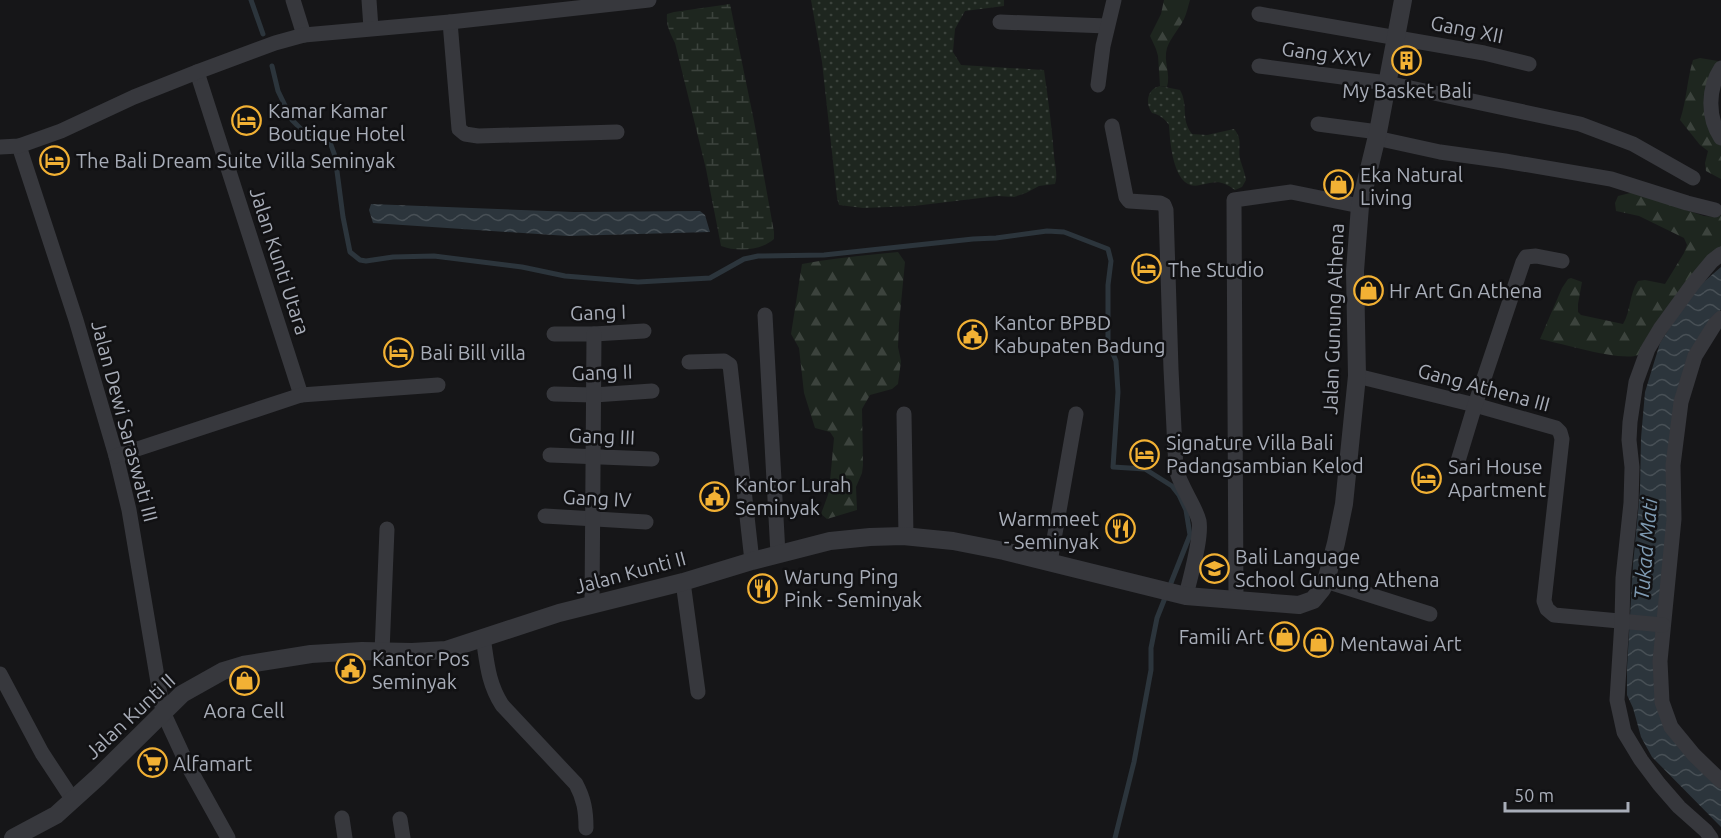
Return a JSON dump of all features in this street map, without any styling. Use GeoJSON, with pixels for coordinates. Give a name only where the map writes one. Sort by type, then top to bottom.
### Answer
{"type":"FeatureCollection","features":[{"type":"Feature","properties":{"kind":"street"},"geometry":{"type":"LineString","coordinates":[[293,0],[304,35]]}},
{"type":"Feature","properties":{"kind":"street"},"geometry":{"type":"LineString","coordinates":[[369,0],[371,28]]}},
{"type":"Feature","properties":{"kind":"street"},"geometry":{"type":"LineString","coordinates":[[492,0],[493,16]]}},
{"type":"Feature","properties":{"kind":"street"},"geometry":{"type":"LineString","coordinates":[[0,147],[19,146],[61,131],[134,97],[196,72],[275,43],[304,35],[450,22],[649,0]]}},
{"type":"Feature","properties":{"kind":"street"},"geometry":{"type":"LineString","coordinates":[[1098,85],[1102,46],[1114,0]]}},
{"type":"Feature","properties":{"kind":"street","name":"Jalan Gunung Athena"},"geometry":{"type":"LineString","coordinates":[[1313,600],[1326,580],[1344,504],[1357,376],[1355,271],[1360,206],[1377,135],[1403,0]]}},
{"type":"Feature","properties":{"kind":"street","name":"Gang XII"},"geometry":{"type":"LineString","coordinates":[[1259,14],[1484,53],[1529,64]]}},
{"type":"Feature","properties":{"kind":"street"},"geometry":{"type":"LineString","coordinates":[[450,22],[459,129],[465,134],[478,136],[617,132]]}},
{"type":"Feature","properties":{"kind":"street"},"geometry":{"type":"LineString","coordinates":[[1000,22],[1107,26]]}},
{"type":"Feature","properties":{"kind":"street","name":"Gang XXV"},"geometry":{"type":"LineString","coordinates":[[1259,66],[1387,84],[1580,124],[1633,144],[1693,178]]}},
{"type":"Feature","properties":{"kind":"street"},"geometry":{"type":"LineString","coordinates":[[1721,68],[1711,90],[1710,106],[1717,132],[1721,138]]}},
{"type":"Feature","properties":{"kind":"street","name":"Jalan Kunti Utara"},"geometry":{"type":"LineString","coordinates":[[196,72],[301,395]]}},
{"type":"Feature","properties":{"kind":"street"},"geometry":{"type":"LineString","coordinates":[[1318,124],[1377,135],[1440,152],[1611,179],[1715,210]]}},
{"type":"Feature","properties":{"kind":"street"},"geometry":{"type":"LineString","coordinates":[[1112,126],[1126,197],[1129,201],[1160,203],[1166,210],[1176,469],[1179,481],[1198,520],[1197,544],[1186,596]]}},
{"type":"Feature","properties":{"kind":"street","name":"Jalan Dewi Saraswati III"},"geometry":{"type":"LineString","coordinates":[[19,146],[80,331],[116,456],[129,510],[163,712],[187,764],[228,838]]}},
{"type":"Feature","properties":{"kind":"street"},"geometry":{"type":"LineString","coordinates":[[1236,600],[1234,200],[1290,192],[1360,206]]}},
{"type":"Feature","properties":{"kind":"street"},"geometry":{"type":"LineString","coordinates":[[1711,838],[1659,784],[1624,732],[1617,700],[1625,621],[1623,578],[1631,503],[1632,467],[1629,423],[1636,382],[1648,349],[1660,329],[1692,285],[1721,254]]}},
{"type":"Feature","properties":{"kind":"street"},"geometry":{"type":"LineString","coordinates":[[1458,461],[1526,257],[1536,256],[1562,261]]}},
{"type":"Feature","properties":{"kind":"street"},"geometry":{"type":"LineString","coordinates":[[765,315],[778,554]]}},
{"type":"Feature","properties":{"kind":"street"},"geometry":{"type":"LineString","coordinates":[[1721,318],[1695,356],[1681,402],[1673,465],[1674,519],[1661,625],[1660,661],[1662,702],[1671,728],[1721,781]]}},
{"type":"Feature","properties":{"kind":"street","name":"Gang I"},"geometry":{"type":"LineString","coordinates":[[554,334],[644,331]]}},
{"type":"Feature","properties":{"kind":"street"},"geometry":{"type":"LineString","coordinates":[[592,605],[594,334]]}},
{"type":"Feature","properties":{"kind":"street"},"geometry":{"type":"LineString","coordinates":[[689,362],[724,362],[730,365],[752,561]]}},
{"type":"Feature","properties":{"kind":"street","name":"Gang Athena III"},"geometry":{"type":"LineString","coordinates":[[1357,376],[1475,405],[1551,426],[1560,432],[1562,439],[1544,601],[1547,609],[1554,615],[1625,621]]}},
{"type":"Feature","properties":{"kind":"street"},"geometry":{"type":"LineString","coordinates":[[116,456],[301,395],[438,385]]}},
{"type":"Feature","properties":{"kind":"street","name":"Gang II"},"geometry":{"type":"LineString","coordinates":[[554,394],[594,395],[652,391]]}},
{"type":"Feature","properties":{"kind":"street"},"geometry":{"type":"LineString","coordinates":[[904,414],[906,537]]}},
{"type":"Feature","properties":{"kind":"street"},"geometry":{"type":"LineString","coordinates":[[1050,562],[1076,414]]}},
{"type":"Feature","properties":{"kind":"street","name":"Gang III"},"geometry":{"type":"LineString","coordinates":[[550,455],[652,459]]}},
{"type":"Feature","properties":{"kind":"street","name":"Gang IV"},"geometry":{"type":"LineString","coordinates":[[545,516],[646,522]]}},
{"type":"Feature","properties":{"kind":"street"},"geometry":{"type":"LineString","coordinates":[[382,652],[387,529]]}},
{"type":"Feature","properties":{"kind":"street","name":"Jalan Kunti II"},"geometry":{"type":"LineString","coordinates":[[13,838],[56,815],[182,694],[223,671],[243,665],[322,653],[446,650],[559,614],[830,541],[870,537],[906,537],[953,541],[1004,551],[1186,596],[1299,605],[1313,600]]}},
{"type":"Feature","properties":{"kind":"street"},"geometry":{"type":"LineString","coordinates":[[1326,580],[1430,614]]}},
{"type":"Feature","properties":{"kind":"street"},"geometry":{"type":"LineString","coordinates":[[683,582],[698,692]]}},
{"type":"Feature","properties":{"kind":"street"},"geometry":{"type":"LineString","coordinates":[[1625,621],[1661,625]]}},
{"type":"Feature","properties":{"kind":"street"},"geometry":{"type":"LineString","coordinates":[[483,637],[488,673],[494,692],[502,705],[576,784],[583,796],[586,828]]}},
{"type":"Feature","properties":{"kind":"street"},"geometry":{"type":"LineString","coordinates":[[0,674],[42,753],[73,800]]}},
{"type":"Feature","properties":{"kind":"street"},"geometry":{"type":"LineString","coordinates":[[342,818],[345,838]]}},
{"type":"Feature","properties":{"kind":"street"},"geometry":{"type":"LineString","coordinates":[[400,819],[403,838]]}},
{"type":"Feature","properties":{"kind":"green space"},"geometry":{"type":"Polygon","coordinates":[[[811,0],[1004,0],[1004,6],[965,11],[955,29],[953,52],[961,65],[1044,70],[1056,170],[1055,184],[1039,186],[1014,197],[997,196],[914,206],[863,208],[839,205],[822,62],[811,0]]]}},
{"type":"Feature","properties":{"kind":"green space"},"geometry":{"type":"Polygon","coordinates":[[[1164,0],[1190,0],[1184,19],[1167,48],[1167,87],[1160,86],[1158,56],[1150,36],[1161,14],[1164,0]]]}},
{"type":"Feature","properties":{"kind":"green space"},"geometry":{"type":"Polygon","coordinates":[[[730,4],[774,232],[774,239],[768,243],[748,249],[721,246],[706,169],[675,43],[667,22],[667,14],[674,12],[730,4]]]}},
{"type":"Feature","properties":{"kind":"green space"},"geometry":{"type":"Polygon","coordinates":[[[1700,58],[1718,61],[1712,79],[1721,143],[1721,179],[1706,171],[1708,151],[1700,145],[1680,120],[1693,60],[1700,58]]]}},
{"type":"Feature","properties":{"kind":"green space"},"geometry":{"type":"Polygon","coordinates":[[[1160,86],[1180,90],[1184,101],[1186,123],[1192,134],[1207,135],[1234,129],[1239,140],[1240,159],[1246,180],[1242,187],[1235,190],[1222,183],[1191,185],[1184,181],[1179,174],[1172,153],[1169,125],[1162,117],[1152,113],[1148,105],[1150,93],[1160,86]]]}},
{"type":"Feature","properties":{"kind":"green space"},"geometry":{"type":"Polygon","coordinates":[[[1634,192],[1704,216],[1721,215],[1721,249],[1638,355],[1605,354],[1540,339],[1568,279],[1582,282],[1578,304],[1578,312],[1581,315],[1623,324],[1638,281],[1665,284],[1687,245],[1684,238],[1639,216],[1616,211],[1615,203],[1618,196],[1634,192]]]}},
{"type":"Feature","properties":{"kind":"green space"},"geometry":{"type":"Polygon","coordinates":[[[898,252],[905,262],[899,324],[898,347],[901,361],[898,384],[892,389],[870,395],[862,409],[863,465],[856,487],[857,510],[827,519],[821,514],[829,492],[834,438],[830,432],[815,428],[804,393],[799,348],[791,334],[802,264],[898,252]]]}},
{"type":"Feature","properties":{"kind":"water"},"geometry":{"type":"Polygon","coordinates":[[[371,204],[574,212],[700,211],[705,215],[710,232],[568,236],[373,223],[369,210],[371,204]]]}},
{"type":"Feature","properties":{"kind":"water","name":"Tukad Mati"},"geometry":{"type":"Polygon","coordinates":[[[1721,267],[1721,309],[1692,352],[1683,383],[1657,694],[1721,788],[1721,827],[1652,757],[1641,737],[1627,695],[1627,668],[1645,392],[1660,343],[1692,292],[1721,267]]]}},
{"type":"Feature","properties":{"kind":"waterway"},"geometry":{"type":"LineString","coordinates":[[251,0],[263,34]]}},
{"type":"Feature","properties":{"kind":"waterway"},"geometry":{"type":"LineString","coordinates":[[272,66],[278,91],[292,120],[303,131],[327,139],[331,145],[335,156],[350,252],[360,260],[434,256],[522,267],[565,276],[638,282],[710,278],[744,259],[758,256],[824,255],[1047,231],[1064,232],[1108,249],[1111,261],[1108,285],[1108,342],[1116,361],[1118,392],[1113,467],[1145,469],[1172,486],[1186,510],[1190,535],[1157,618],[1151,648],[1151,670],[1134,762],[1115,838]]}},
{"type":"Feature","properties":{"kind":"place","name":"My Basket Bali"},"geometry":{"type":"Point","coordinates":[1407,60]}},
{"type":"Feature","properties":{"kind":"place","name":"Kamar Kamar Boutique Hotel"},"geometry":{"type":"Point","coordinates":[247,121]}},
{"type":"Feature","properties":{"kind":"place","name":"The Bali Dream Suite Villa Seminyak"},"geometry":{"type":"Point","coordinates":[55,160]}},
{"type":"Feature","properties":{"kind":"place","name":"Eka Natural Living"},"geometry":{"type":"Point","coordinates":[1339,185]}},
{"type":"Feature","properties":{"kind":"place","name":"The Studio"},"geometry":{"type":"Point","coordinates":[1147,269]}},
{"type":"Feature","properties":{"kind":"place","name":"Hr Art Gn Athena"},"geometry":{"type":"Point","coordinates":[1368,290]}},
{"type":"Feature","properties":{"kind":"place","name":"Kantor BPBD Kabupaten Badung"},"geometry":{"type":"Point","coordinates":[973,334]}},
{"type":"Feature","properties":{"kind":"place","name":"Bali Bill villa"},"geometry":{"type":"Point","coordinates":[399,352]}},
{"type":"Feature","properties":{"kind":"place","name":"Signature Villa Bali Padangsambian Kelod"},"geometry":{"type":"Point","coordinates":[1145,454]}},
{"type":"Feature","properties":{"kind":"place","name":"Sari House Apartment"},"geometry":{"type":"Point","coordinates":[1427,478]}},
{"type":"Feature","properties":{"kind":"place","name":"Kantor Lurah Seminyak"},"geometry":{"type":"Point","coordinates":[714,496]}},
{"type":"Feature","properties":{"kind":"place","name":"Warmmeet - Seminyak"},"geometry":{"type":"Point","coordinates":[1120,529]}},
{"type":"Feature","properties":{"kind":"place","name":"Bali Language School Gunung Athena"},"geometry":{"type":"Point","coordinates":[1214,568]}},
{"type":"Feature","properties":{"kind":"place","name":"Warung Ping Pink - Seminyak"},"geometry":{"type":"Point","coordinates":[763,588]}},
{"type":"Feature","properties":{"kind":"place","name":"Famili Art"},"geometry":{"type":"Point","coordinates":[1285,636]}},
{"type":"Feature","properties":{"kind":"place","name":"Mentawai Art"},"geometry":{"type":"Point","coordinates":[1319,643]}},
{"type":"Feature","properties":{"kind":"place","name":"Kantor Pos Seminyak"},"geometry":{"type":"Point","coordinates":[351,669]}},
{"type":"Feature","properties":{"kind":"place","name":"Aora Cell"},"geometry":{"type":"Point","coordinates":[244,680]}},
{"type":"Feature","properties":{"kind":"place","name":"Alfamart"},"geometry":{"type":"Point","coordinates":[152,763]}}]}
